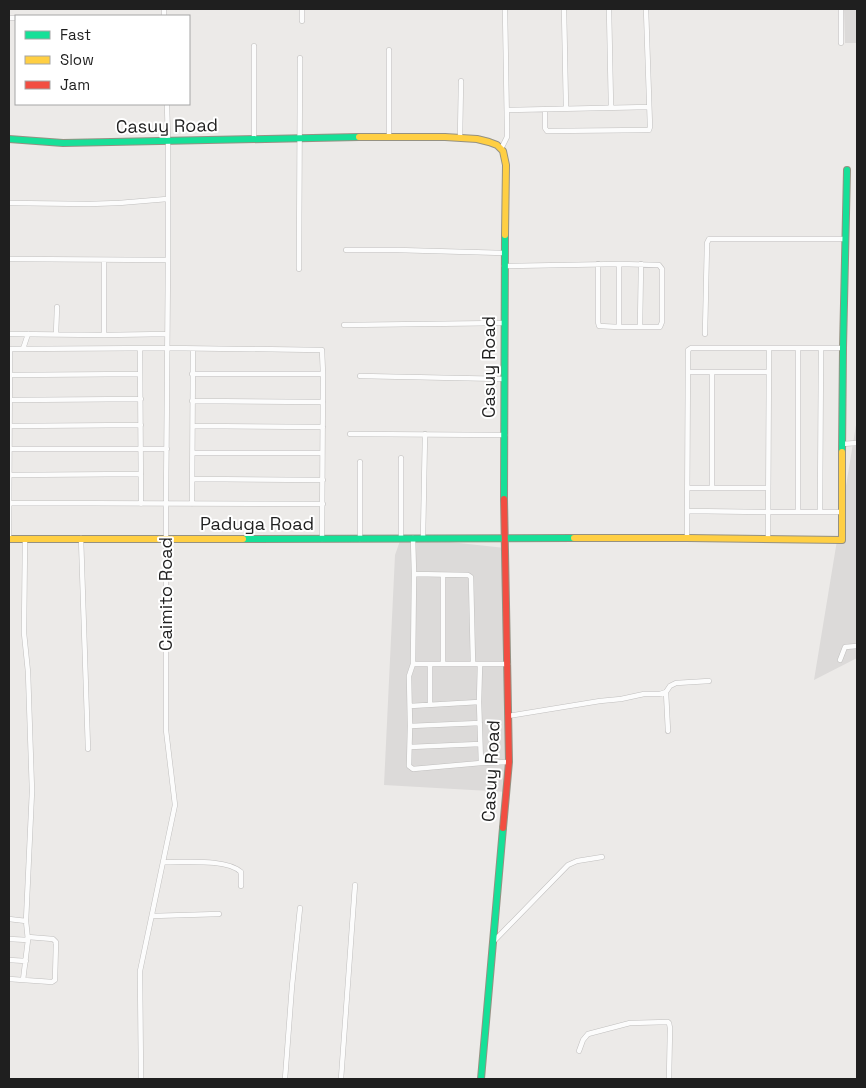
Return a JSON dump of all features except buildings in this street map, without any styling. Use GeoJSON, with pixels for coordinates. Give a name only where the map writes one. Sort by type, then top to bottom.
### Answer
{"type":"FeatureCollection","features":[{"type":"Feature","properties":{"kind":"street"},"geometry":{"type":"LineString","coordinates":[[302,9],[302,21]]}},
{"type":"Feature","properties":{"kind":"street"},"geometry":{"type":"LineString","coordinates":[[501,149],[507,132],[504,9]]}},
{"type":"Feature","properties":{"kind":"street"},"geometry":{"type":"LineString","coordinates":[[564,9],[566,108]]}},
{"type":"Feature","properties":{"kind":"street"},"geometry":{"type":"LineString","coordinates":[[608,9],[611,107]]}},
{"type":"Feature","properties":{"kind":"street"},"geometry":{"type":"LineString","coordinates":[[545,109],[546,128],[550,132],[647,131],[650,127],[646,9]]}},
{"type":"Feature","properties":{"kind":"street"},"geometry":{"type":"LineString","coordinates":[[841,9],[841,43]]}},
{"type":"Feature","properties":{"kind":"street"},"geometry":{"type":"LineString","coordinates":[[254,46],[254,139]]}},
{"type":"Feature","properties":{"kind":"street"},"geometry":{"type":"LineString","coordinates":[[389,50],[389,136]]}},
{"type":"Feature","properties":{"kind":"street"},"geometry":{"type":"LineString","coordinates":[[299,269],[300,58]]}},
{"type":"Feature","properties":{"kind":"street"},"geometry":{"type":"LineString","coordinates":[[460,138],[461,81]]}},
{"type":"Feature","properties":{"kind":"street","name":"Caimito Road"},"geometry":{"type":"LineString","coordinates":[[141,1079],[140,972],[175,805],[166,730],[167,105]]}},
{"type":"Feature","properties":{"kind":"street"},"geometry":{"type":"LineString","coordinates":[[507,110],[649,107]]}},
{"type":"Feature","properties":{"kind":"street","name":"Casuy Road"},"geometry":{"type":"LineString","coordinates":[[9,140],[63,143],[389,136],[460,138],[487,141],[496,144],[504,153],[506,165],[504,253],[504,538],[509,762],[481,1079]]}},
{"type":"Feature","properties":{"kind":"street"},"geometry":{"type":"LineString","coordinates":[[688,511],[842,512],[842,348],[847,170]]}},
{"type":"Feature","properties":{"kind":"street"},"geometry":{"type":"LineString","coordinates":[[9,204],[119,204],[168,199]]}},
{"type":"Feature","properties":{"kind":"street"},"geometry":{"type":"LineString","coordinates":[[705,334],[707,243],[709,239],[846,239]]}},
{"type":"Feature","properties":{"kind":"street"},"geometry":{"type":"LineString","coordinates":[[346,250],[504,253]]}},
{"type":"Feature","properties":{"kind":"street"},"geometry":{"type":"LineString","coordinates":[[9,260],[168,260]]}},
{"type":"Feature","properties":{"kind":"street"},"geometry":{"type":"LineString","coordinates":[[104,260],[104,335]]}},
{"type":"Feature","properties":{"kind":"street"},"geometry":{"type":"LineString","coordinates":[[504,266],[598,264],[658,265],[661,267],[662,322],[660,327],[618,327],[601,326],[598,324],[598,264]]}},
{"type":"Feature","properties":{"kind":"street"},"geometry":{"type":"LineString","coordinates":[[618,327],[619,264]]}},
{"type":"Feature","properties":{"kind":"street"},"geometry":{"type":"LineString","coordinates":[[640,264],[640,327]]}},
{"type":"Feature","properties":{"kind":"street"},"geometry":{"type":"LineString","coordinates":[[56,334],[57,307]]}},
{"type":"Feature","properties":{"kind":"street"},"geometry":{"type":"LineString","coordinates":[[344,324],[504,323]]}},
{"type":"Feature","properties":{"kind":"street"},"geometry":{"type":"LineString","coordinates":[[10,334],[167,334]]}},
{"type":"Feature","properties":{"kind":"street"},"geometry":{"type":"LineString","coordinates":[[23,349],[28,334]]}},
{"type":"Feature","properties":{"kind":"street"},"geometry":{"type":"LineString","coordinates":[[9,539],[10,349],[167,348],[320,349],[323,352],[322,539]]}},
{"type":"Feature","properties":{"kind":"street"},"geometry":{"type":"LineString","coordinates":[[192,504],[193,348]]}},
{"type":"Feature","properties":{"kind":"street"},"geometry":{"type":"LineString","coordinates":[[687,538],[689,348],[842,348]]}},
{"type":"Feature","properties":{"kind":"street"},"geometry":{"type":"LineString","coordinates":[[140,349],[141,504]]}},
{"type":"Feature","properties":{"kind":"street"},"geometry":{"type":"LineString","coordinates":[[768,539],[769,349]]}},
{"type":"Feature","properties":{"kind":"street"},"geometry":{"type":"LineString","coordinates":[[798,349],[798,512]]}},
{"type":"Feature","properties":{"kind":"street"},"geometry":{"type":"LineString","coordinates":[[820,512],[821,349]]}},
{"type":"Feature","properties":{"kind":"street"},"geometry":{"type":"LineString","coordinates":[[688,372],[769,372]]}},
{"type":"Feature","properties":{"kind":"street"},"geometry":{"type":"LineString","coordinates":[[712,372],[712,488]]}},
{"type":"Feature","properties":{"kind":"street"},"geometry":{"type":"LineString","coordinates":[[10,375],[140,374]]}},
{"type":"Feature","properties":{"kind":"street"},"geometry":{"type":"LineString","coordinates":[[192,374],[323,374]]}},
{"type":"Feature","properties":{"kind":"street"},"geometry":{"type":"LineString","coordinates":[[360,376],[504,379]]}},
{"type":"Feature","properties":{"kind":"street"},"geometry":{"type":"LineString","coordinates":[[10,400],[140,399]]}},
{"type":"Feature","properties":{"kind":"street"},"geometry":{"type":"LineString","coordinates":[[192,401],[323,402]]}},
{"type":"Feature","properties":{"kind":"street"},"geometry":{"type":"LineString","coordinates":[[10,426],[141,425]]}},
{"type":"Feature","properties":{"kind":"street"},"geometry":{"type":"LineString","coordinates":[[193,426],[323,427]]}},
{"type":"Feature","properties":{"kind":"street"},"geometry":{"type":"LineString","coordinates":[[350,434],[505,435]]}},
{"type":"Feature","properties":{"kind":"street"},"geometry":{"type":"LineString","coordinates":[[422,538],[425,434]]}},
{"type":"Feature","properties":{"kind":"street"},"geometry":{"type":"LineString","coordinates":[[842,444],[857,444]]}},
{"type":"Feature","properties":{"kind":"street"},"geometry":{"type":"LineString","coordinates":[[9,449],[167,449]]}},
{"type":"Feature","properties":{"kind":"street"},"geometry":{"type":"LineString","coordinates":[[193,453],[322,453]]}},
{"type":"Feature","properties":{"kind":"street"},"geometry":{"type":"LineString","coordinates":[[401,458],[401,538]]}},
{"type":"Feature","properties":{"kind":"street"},"geometry":{"type":"LineString","coordinates":[[360,462],[360,539]]}},
{"type":"Feature","properties":{"kind":"street"},"geometry":{"type":"LineString","coordinates":[[9,476],[141,474]]}},
{"type":"Feature","properties":{"kind":"street"},"geometry":{"type":"LineString","coordinates":[[193,479],[323,480]]}},
{"type":"Feature","properties":{"kind":"street"},"geometry":{"type":"LineString","coordinates":[[688,488],[768,488]]}},
{"type":"Feature","properties":{"kind":"street"},"geometry":{"type":"LineString","coordinates":[[10,503],[323,504]]}},
{"type":"Feature","properties":{"kind":"street","name":"Paduga Road"},"geometry":{"type":"LineString","coordinates":[[9,539],[687,538],[842,540],[842,512]]}},
{"type":"Feature","properties":{"kind":"street"},"geometry":{"type":"LineString","coordinates":[[81,538],[88,749]]}},
{"type":"Feature","properties":{"kind":"street"},"geometry":{"type":"LineString","coordinates":[[413,538],[413,664],[410,672],[409,766],[411,768],[509,762]]}},
{"type":"Feature","properties":{"kind":"street"},"geometry":{"type":"LineString","coordinates":[[24,980],[28,939],[26,921],[32,791],[28,672],[24,633],[25,539]]}},
{"type":"Feature","properties":{"kind":"street"},"geometry":{"type":"LineString","coordinates":[[414,574],[468,575],[471,577],[473,664]]}},
{"type":"Feature","properties":{"kind":"street"},"geometry":{"type":"LineString","coordinates":[[444,574],[444,664]]}},
{"type":"Feature","properties":{"kind":"street"},"geometry":{"type":"LineString","coordinates":[[840,660],[845,647],[857,646]]}},
{"type":"Feature","properties":{"kind":"street"},"geometry":{"type":"LineString","coordinates":[[413,664],[508,664]]}},
{"type":"Feature","properties":{"kind":"street"},"geometry":{"type":"LineString","coordinates":[[430,664],[430,705]]}},
{"type":"Feature","properties":{"kind":"street"},"geometry":{"type":"LineString","coordinates":[[480,664],[481,763]]}},
{"type":"Feature","properties":{"kind":"street"},"geometry":{"type":"LineString","coordinates":[[668,731],[666,692],[670,686],[709,681]]}},
{"type":"Feature","properties":{"kind":"street"},"geometry":{"type":"LineString","coordinates":[[508,716],[666,692]]}},
{"type":"Feature","properties":{"kind":"street"},"geometry":{"type":"LineString","coordinates":[[410,706],[479,702]]}},
{"type":"Feature","properties":{"kind":"street"},"geometry":{"type":"LineString","coordinates":[[410,726],[480,723]]}},
{"type":"Feature","properties":{"kind":"street"},"geometry":{"type":"LineString","coordinates":[[410,747],[480,744]]}},
{"type":"Feature","properties":{"kind":"street"},"geometry":{"type":"LineString","coordinates":[[493,942],[568,865],[577,861],[602,857]]}},
{"type":"Feature","properties":{"kind":"street"},"geometry":{"type":"LineString","coordinates":[[163,862],[223,863],[237,868],[241,872],[241,886]]}},
{"type":"Feature","properties":{"kind":"street"},"geometry":{"type":"LineString","coordinates":[[341,1079],[355,885]]}},
{"type":"Feature","properties":{"kind":"street"},"geometry":{"type":"LineString","coordinates":[[285,1079],[290,1002],[300,908]]}},
{"type":"Feature","properties":{"kind":"street"},"geometry":{"type":"LineString","coordinates":[[152,916],[219,914]]}},
{"type":"Feature","properties":{"kind":"street"},"geometry":{"type":"LineString","coordinates":[[9,920],[26,921]]}},
{"type":"Feature","properties":{"kind":"street"},"geometry":{"type":"LineString","coordinates":[[9,939],[53,939],[56,942],[55,980],[52,982],[9,979]]}},
{"type":"Feature","properties":{"kind":"street"},"geometry":{"type":"LineString","coordinates":[[9,960],[26,961]]}},
{"type":"Feature","properties":{"kind":"street"},"geometry":{"type":"LineString","coordinates":[[579,1051],[583,1040],[588,1034],[624,1024],[668,1022],[670,1025],[669,1079]]}},
{"type":"Feature","properties":{"kind":"shaded area"},"geometry":{"type":"Polygon","coordinates":[[[844,9],[857,9],[857,43],[845,43],[844,9]]]}},
{"type":"Feature","properties":{"kind":"shaded area"},"geometry":{"type":"Polygon","coordinates":[[[857,419],[857,658],[814,680],[857,419]]]}},
{"type":"Feature","properties":{"kind":"shaded area"},"geometry":{"type":"Polygon","coordinates":[[[401,538],[505,548],[507,792],[384,785],[395,555],[401,538]]]}},
{"type":"Feature","properties":{"kind":"traffic: fast"},"geometry":{"type":"LineString","coordinates":[[9,139],[63,143],[359,137]]}},
{"type":"Feature","properties":{"kind":"traffic: fast"},"geometry":{"type":"LineString","coordinates":[[842,452],[847,170]]}},
{"type":"Feature","properties":{"kind":"traffic: fast"},"geometry":{"type":"LineString","coordinates":[[504,499],[505,235]]}},
{"type":"Feature","properties":{"kind":"traffic: fast"},"geometry":{"type":"LineString","coordinates":[[243,539],[574,538]]}},
{"type":"Feature","properties":{"kind":"traffic: fast"},"geometry":{"type":"LineString","coordinates":[[481,1079],[503,828]]}},
{"type":"Feature","properties":{"kind":"traffic: slow"},"geometry":{"type":"LineString","coordinates":[[359,137],[445,137],[477,139],[497,145],[503,151],[506,165],[505,235]]}},
{"type":"Feature","properties":{"kind":"traffic: slow"},"geometry":{"type":"LineString","coordinates":[[574,538],[842,540],[842,452]]}},
{"type":"Feature","properties":{"kind":"traffic: slow"},"geometry":{"type":"LineString","coordinates":[[9,539],[243,539]]}},
{"type":"Feature","properties":{"kind":"traffic: jam"},"geometry":{"type":"LineString","coordinates":[[503,828],[509,762],[504,499]]}}]}
